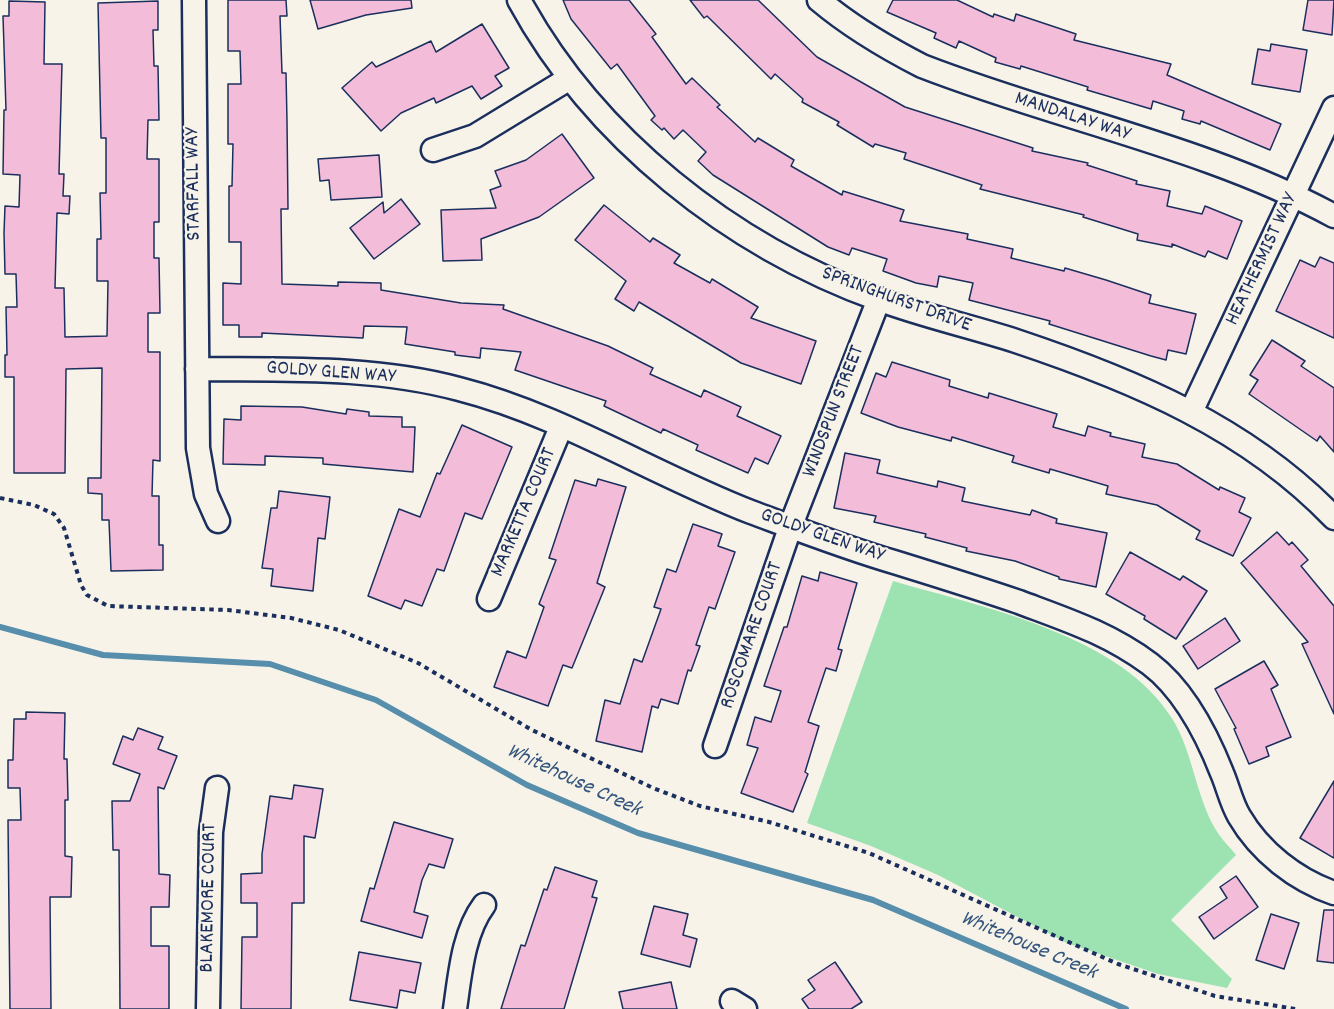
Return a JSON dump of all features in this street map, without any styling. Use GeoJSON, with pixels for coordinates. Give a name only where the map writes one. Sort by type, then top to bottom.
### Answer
{"type":"FeatureCollection","features":[{"type":"Feature","properties":{"kind":"street","name":"STARFALL WAY"},"geometry":{"type":"LineString","coordinates":[[194,0],[200,471],[206,494],[218,521]]}},
{"type":"Feature","properties":{"kind":"street","name":"SPRINGHURST DRIVE"},"geometry":{"type":"LineString","coordinates":[[519,0],[531,23],[570,78],[610,123],[645,158],[723,219],[809,269],[879,299],[1015,341],[1085,366],[1191,412],[1232,434],[1272,461],[1309,491],[1334,518]]}},
{"type":"Feature","properties":{"kind":"street","name":"MANDALAY WAY"},"geometry":{"type":"LineString","coordinates":[[819,0],[882,46],[922,66],[1294,194],[1334,216]]}},
{"type":"Feature","properties":{"kind":"street"},"geometry":{"type":"LineString","coordinates":[[433,150],[475,136],[570,78]]}},
{"type":"Feature","properties":{"kind":"street","name":"HEATHERMIST WAY"},"geometry":{"type":"LineString","coordinates":[[1191,412],[1334,108]]}},
{"type":"Feature","properties":{"kind":"street","name":"WINDSPUN STREET"},"geometry":{"type":"LineString","coordinates":[[791,525],[879,299]]}},
{"type":"Feature","properties":{"kind":"street","name":"GOLDY GLEN WAY"},"geometry":{"type":"LineString","coordinates":[[197,369],[371,373],[458,388],[521,408],[701,492],[888,560],[981,588],[1076,621],[1134,653],[1154,667],[1175,689],[1203,732],[1239,815],[1252,834],[1269,854],[1296,876],[1334,894]]}},
{"type":"Feature","properties":{"kind":"street","name":"MARKETTA COURT"},"geometry":{"type":"LineString","coordinates":[[489,599],[561,427]]}},
{"type":"Feature","properties":{"kind":"street","name":"ROSCOMARE COURT"},"geometry":{"type":"LineString","coordinates":[[715,746],[791,525]]}},
{"type":"Feature","properties":{"kind":"street","name":"BLAKEMORE COURT"},"geometry":{"type":"LineString","coordinates":[[208,1009],[211,832],[217,788]]}},
{"type":"Feature","properties":{"kind":"street"},"geometry":{"type":"LineString","coordinates":[[455,1009],[469,937],[476,916],[484,905]]}},
{"type":"Feature","properties":{"kind":"path"},"geometry":{"type":"LineString","coordinates":[[0,498],[34,505],[54,514],[64,528],[81,585],[87,595],[108,606],[228,610],[291,618],[339,630],[418,663],[532,730],[653,788],[700,806],[769,822],[869,853],[1118,964],[1215,996],[1296,1009]]}},
{"type":"Feature","properties":{"kind":"green space"},"geometry":{"type":"Polygon","coordinates":[[[893,581],[1047,628],[1120,666],[1150,691],[1173,720],[1180,733],[1209,817],[1218,833],[1236,855],[1171,920],[1232,979],[1227,988],[1158,974],[1067,943],[938,875],[871,846],[807,823],[893,581]]]}},
{"type":"Feature","properties":{"kind":"building"},"geometry":{"type":"Polygon","coordinates":[[[228,0],[286,0],[287,16],[280,16],[282,73],[286,73],[288,209],[281,209],[282,284],[338,286],[338,282],[381,283],[381,290],[461,303],[504,305],[503,309],[608,346],[653,368],[650,374],[701,397],[704,390],[741,407],[737,416],[781,436],[768,464],[755,458],[748,473],[696,450],[698,445],[663,429],[661,433],[604,406],[606,401],[515,370],[521,352],[481,348],[480,358],[455,355],[455,352],[405,344],[407,327],[364,326],[363,338],[262,333],[262,337],[239,337],[239,325],[223,325],[223,283],[241,284],[241,242],[229,242],[229,186],[232,186],[233,144],[228,144],[228,84],[241,84],[240,51],[228,51],[228,0]]]}},
{"type":"Feature","properties":{"kind":"building"},"geometry":{"type":"Polygon","coordinates":[[[310,0],[411,0],[412,8],[366,15],[318,29],[310,0]]]}},
{"type":"Feature","properties":{"kind":"building"},"geometry":{"type":"Polygon","coordinates":[[[563,0],[629,0],[656,34],[652,37],[686,84],[692,78],[720,105],[717,107],[755,142],[758,138],[794,160],[791,166],[842,195],[843,191],[904,210],[900,221],[968,234],[967,239],[1013,249],[1011,258],[1064,271],[1065,268],[1106,280],[1151,295],[1149,303],[1196,314],[1186,354],[1168,350],[1166,360],[1151,356],[1049,324],[1050,321],[969,300],[973,283],[939,276],[937,287],[916,283],[883,271],[887,259],[852,248],[849,255],[828,247],[713,175],[698,161],[706,152],[683,130],[674,139],[664,128],[662,130],[651,120],[655,116],[617,64],[611,69],[571,19],[563,0]]]}},
{"type":"Feature","properties":{"kind":"building"},"geometry":{"type":"Polygon","coordinates":[[[690,0],[758,0],[817,57],[905,107],[1033,148],[1032,151],[1088,163],[1087,165],[1137,181],[1136,184],[1170,191],[1167,206],[1202,214],[1205,206],[1242,221],[1227,259],[1208,251],[1205,257],[1172,244],[1172,247],[1137,240],[1138,234],[1083,217],[1084,215],[980,189],[982,185],[904,159],[906,153],[875,144],[873,147],[837,125],[839,122],[802,102],[803,99],[775,74],[771,79],[707,16],[704,18],[690,0]]]}},
{"type":"Feature","properties":{"kind":"building"},"geometry":{"type":"Polygon","coordinates":[[[893,0],[957,0],[993,17],[994,14],[1014,21],[1016,14],[1076,34],[1074,40],[1171,64],[1167,75],[1281,124],[1270,150],[1201,121],[1200,124],[1182,119],[1184,111],[1153,101],[1151,109],[1087,90],[1088,87],[1021,66],[1020,69],[995,62],[996,58],[959,41],[956,48],[934,38],[936,33],[887,12],[893,0]]]}},
{"type":"Feature","properties":{"kind":"building"},"geometry":{"type":"Polygon","coordinates":[[[1308,0],[1334,0],[1332,35],[1303,30],[1308,0]]]}},
{"type":"Feature","properties":{"kind":"building"},"geometry":{"type":"Polygon","coordinates":[[[9,1],[45,2],[44,64],[62,64],[59,174],[64,174],[63,196],[70,196],[69,214],[57,213],[55,288],[64,288],[65,337],[107,336],[108,281],[97,281],[97,239],[101,239],[100,193],[106,193],[106,138],[101,138],[98,3],[158,1],[158,30],[153,30],[154,66],[158,66],[159,120],[148,120],[147,159],[159,159],[159,222],[154,222],[154,258],[159,258],[160,313],[148,313],[148,352],[160,352],[160,461],[153,460],[152,496],[159,496],[159,545],[163,545],[163,570],[111,571],[109,520],[102,520],[102,494],[88,493],[88,478],[101,478],[102,368],[66,369],[65,473],[14,473],[14,377],[5,377],[5,355],[7,355],[6,307],[17,307],[16,274],[5,274],[4,233],[5,206],[19,207],[20,175],[3,174],[4,110],[6,110],[3,16],[9,16],[9,1]]]}},
{"type":"Feature","properties":{"kind":"building"},"geometry":{"type":"Polygon","coordinates":[[[482,24],[509,68],[495,76],[502,86],[481,99],[472,86],[436,103],[434,98],[401,113],[381,131],[342,88],[372,62],[376,67],[431,41],[436,52],[482,24]]]}},
{"type":"Feature","properties":{"kind":"building"},"geometry":{"type":"Polygon","coordinates":[[[1271,44],[1307,50],[1300,92],[1252,84],[1258,49],[1270,51],[1271,44]]]}},
{"type":"Feature","properties":{"kind":"building"},"geometry":{"type":"Polygon","coordinates":[[[562,134],[594,178],[539,217],[481,239],[482,260],[443,261],[441,210],[496,208],[490,190],[501,186],[495,171],[526,160],[562,134]]]}},
{"type":"Feature","properties":{"kind":"building"},"geometry":{"type":"Polygon","coordinates":[[[379,155],[382,197],[331,200],[329,180],[320,181],[318,159],[379,155]]]}},
{"type":"Feature","properties":{"kind":"building"},"geometry":{"type":"Polygon","coordinates":[[[401,199],[420,224],[374,259],[350,228],[383,202],[384,213],[401,199]]]}},
{"type":"Feature","properties":{"kind":"building"},"geometry":{"type":"Polygon","coordinates":[[[604,205],[650,242],[653,238],[680,255],[674,263],[710,283],[712,279],[758,307],[751,318],[816,341],[801,384],[741,363],[639,302],[634,311],[615,299],[626,281],[575,240],[604,205]]]}},
{"type":"Feature","properties":{"kind":"building"},"geometry":{"type":"Polygon","coordinates":[[[1320,257],[1334,263],[1334,338],[1276,311],[1300,260],[1315,267],[1320,257]]]}},
{"type":"Feature","properties":{"kind":"building"},"geometry":{"type":"Polygon","coordinates":[[[1272,340],[1305,361],[1301,366],[1334,388],[1334,452],[1320,436],[1317,441],[1249,394],[1258,380],[1250,375],[1272,340]]]}},
{"type":"Feature","properties":{"kind":"building"},"geometry":{"type":"Polygon","coordinates":[[[892,362],[950,380],[949,386],[988,398],[989,393],[1057,414],[1053,427],[1085,436],[1088,426],[1111,433],[1110,436],[1145,444],[1142,457],[1177,464],[1219,490],[1220,487],[1245,498],[1239,512],[1251,518],[1233,556],[1196,539],[1200,531],[1157,505],[1106,494],[1108,486],[1050,469],[1049,473],[1012,462],[1014,456],[952,437],[951,441],[898,427],[861,413],[876,373],[886,377],[892,362]]]}},
{"type":"Feature","properties":{"kind":"building"},"geometry":{"type":"Polygon","coordinates":[[[241,406],[302,407],[346,414],[347,409],[369,412],[369,416],[402,417],[402,427],[415,427],[413,472],[323,464],[323,458],[265,456],[265,465],[223,464],[224,419],[241,420],[241,406]]]}},
{"type":"Feature","properties":{"kind":"building"},"geometry":{"type":"Polygon","coordinates":[[[462,425],[512,447],[482,519],[465,513],[444,571],[437,569],[422,606],[405,600],[401,609],[368,596],[399,509],[420,517],[437,473],[440,474],[462,425]]]}},
{"type":"Feature","properties":{"kind":"building"},"geometry":{"type":"Polygon","coordinates":[[[845,453],[880,460],[877,473],[937,487],[938,481],[965,488],[962,501],[1030,515],[1032,510],[1057,519],[1056,523],[1107,533],[1096,587],[1059,579],[1059,577],[1015,561],[966,551],[967,548],[925,537],[926,534],[874,522],[876,516],[834,508],[845,453]]]}},
{"type":"Feature","properties":{"kind":"building"},"geometry":{"type":"Polygon","coordinates":[[[598,479],[626,487],[597,583],[605,587],[572,668],[563,665],[548,706],[494,687],[507,651],[526,658],[544,607],[539,604],[556,560],[549,558],[575,480],[596,486],[598,479]]]}},
{"type":"Feature","properties":{"kind":"building"},"geometry":{"type":"Polygon","coordinates":[[[279,491],[330,497],[325,539],[318,538],[313,591],[271,586],[273,569],[262,568],[271,508],[277,508],[279,491]]]}},
{"type":"Feature","properties":{"kind":"building"},"geometry":{"type":"Polygon","coordinates":[[[693,524],[722,534],[718,546],[735,552],[715,609],[709,607],[696,645],[700,646],[691,671],[688,670],[678,704],[661,699],[658,708],[652,706],[642,752],[596,741],[605,700],[620,704],[634,659],[642,662],[661,609],[654,607],[667,569],[676,572],[693,524]]]}},
{"type":"Feature","properties":{"kind":"building"},"geometry":{"type":"Polygon","coordinates":[[[1277,532],[1289,545],[1292,542],[1308,560],[1301,566],[1334,606],[1334,714],[1302,644],[1308,642],[1241,563],[1277,532]]]}},
{"type":"Feature","properties":{"kind":"building"},"geometry":{"type":"Polygon","coordinates":[[[1130,552],[1180,580],[1183,576],[1207,591],[1176,639],[1144,619],[1145,616],[1106,594],[1130,552]]]}},
{"type":"Feature","properties":{"kind":"building"},"geometry":{"type":"Polygon","coordinates":[[[820,572],[857,583],[838,649],[842,650],[836,671],[826,668],[808,722],[819,726],[805,772],[808,774],[793,812],[741,793],[758,748],[747,745],[755,717],[771,722],[781,691],[764,686],[784,627],[787,627],[802,576],[818,581],[820,572]]]}},
{"type":"Feature","properties":{"kind":"building"},"geometry":{"type":"Polygon","coordinates":[[[1225,618],[1240,641],[1198,669],[1183,646],[1225,618]]]}},
{"type":"Feature","properties":{"kind":"building"},"geometry":{"type":"Polygon","coordinates":[[[1264,661],[1278,685],[1271,689],[1291,737],[1266,747],[1269,756],[1249,764],[1234,729],[1236,728],[1215,689],[1264,661]]]}},
{"type":"Feature","properties":{"kind":"building"},"geometry":{"type":"Polygon","coordinates":[[[26,712],[65,713],[64,759],[67,759],[68,800],[65,800],[65,856],[72,857],[71,897],[50,897],[51,1009],[10,1009],[8,820],[21,820],[20,788],[8,788],[8,760],[13,760],[14,719],[26,719],[26,712]]]}},
{"type":"Feature","properties":{"kind":"building"},"geometry":{"type":"Polygon","coordinates":[[[138,728],[163,737],[158,749],[177,756],[164,789],[158,787],[159,874],[170,875],[169,907],[151,907],[151,946],[169,946],[169,1009],[120,1009],[119,850],[113,850],[112,801],[130,801],[140,774],[113,764],[123,736],[133,740],[138,728]]]}},
{"type":"Feature","properties":{"kind":"building"},"geometry":{"type":"Polygon","coordinates":[[[1334,781],[1334,858],[1300,838],[1334,781]]]}},
{"type":"Feature","properties":{"kind":"building"},"geometry":{"type":"Polygon","coordinates":[[[294,785],[323,789],[315,838],[304,836],[304,903],[292,903],[291,1009],[241,1009],[242,937],[257,937],[257,903],[241,903],[241,874],[262,873],[262,854],[270,796],[292,799],[294,785]]]}},
{"type":"Feature","properties":{"kind":"building"},"geometry":{"type":"Polygon","coordinates":[[[394,822],[453,839],[444,868],[429,864],[422,880],[414,912],[428,916],[422,938],[361,921],[370,888],[374,889],[394,822]]]}},
{"type":"Feature","properties":{"kind":"building"},"geometry":{"type":"Polygon","coordinates":[[[555,867],[597,881],[592,897],[597,898],[564,1009],[501,1009],[521,945],[525,946],[544,889],[547,890],[555,867]]]}},
{"type":"Feature","properties":{"kind":"building"},"geometry":{"type":"Polygon","coordinates":[[[1236,876],[1258,907],[1214,939],[1199,917],[1227,898],[1220,887],[1236,876]]]}},
{"type":"Feature","properties":{"kind":"building"},"geometry":{"type":"Polygon","coordinates":[[[654,906],[688,914],[683,935],[697,939],[690,967],[641,954],[654,906]]]}},
{"type":"Feature","properties":{"kind":"building"},"geometry":{"type":"Polygon","coordinates":[[[1324,910],[1334,910],[1334,963],[1317,961],[1324,910]]]}},
{"type":"Feature","properties":{"kind":"building"},"geometry":{"type":"Polygon","coordinates":[[[1271,914],[1299,923],[1284,969],[1256,960],[1271,914]]]}},
{"type":"Feature","properties":{"kind":"building"},"geometry":{"type":"Polygon","coordinates":[[[359,952],[421,963],[415,993],[400,990],[397,1008],[350,1000],[359,952]]]}},
{"type":"Feature","properties":{"kind":"building"},"geometry":{"type":"Polygon","coordinates":[[[835,962],[862,1002],[851,1009],[809,1009],[802,999],[815,990],[808,980],[835,962]]]}},
{"type":"Feature","properties":{"kind":"building"},"geometry":{"type":"Polygon","coordinates":[[[671,982],[677,1009],[623,1009],[619,992],[671,982]]]}},
{"type":"Feature","properties":{"kind":"waterway","name":"Whitehouse Creek"},"geometry":{"type":"LineString","coordinates":[[0,627],[103,655],[270,664],[376,700],[527,785],[638,833],[873,900],[1126,1009]]}}]}
